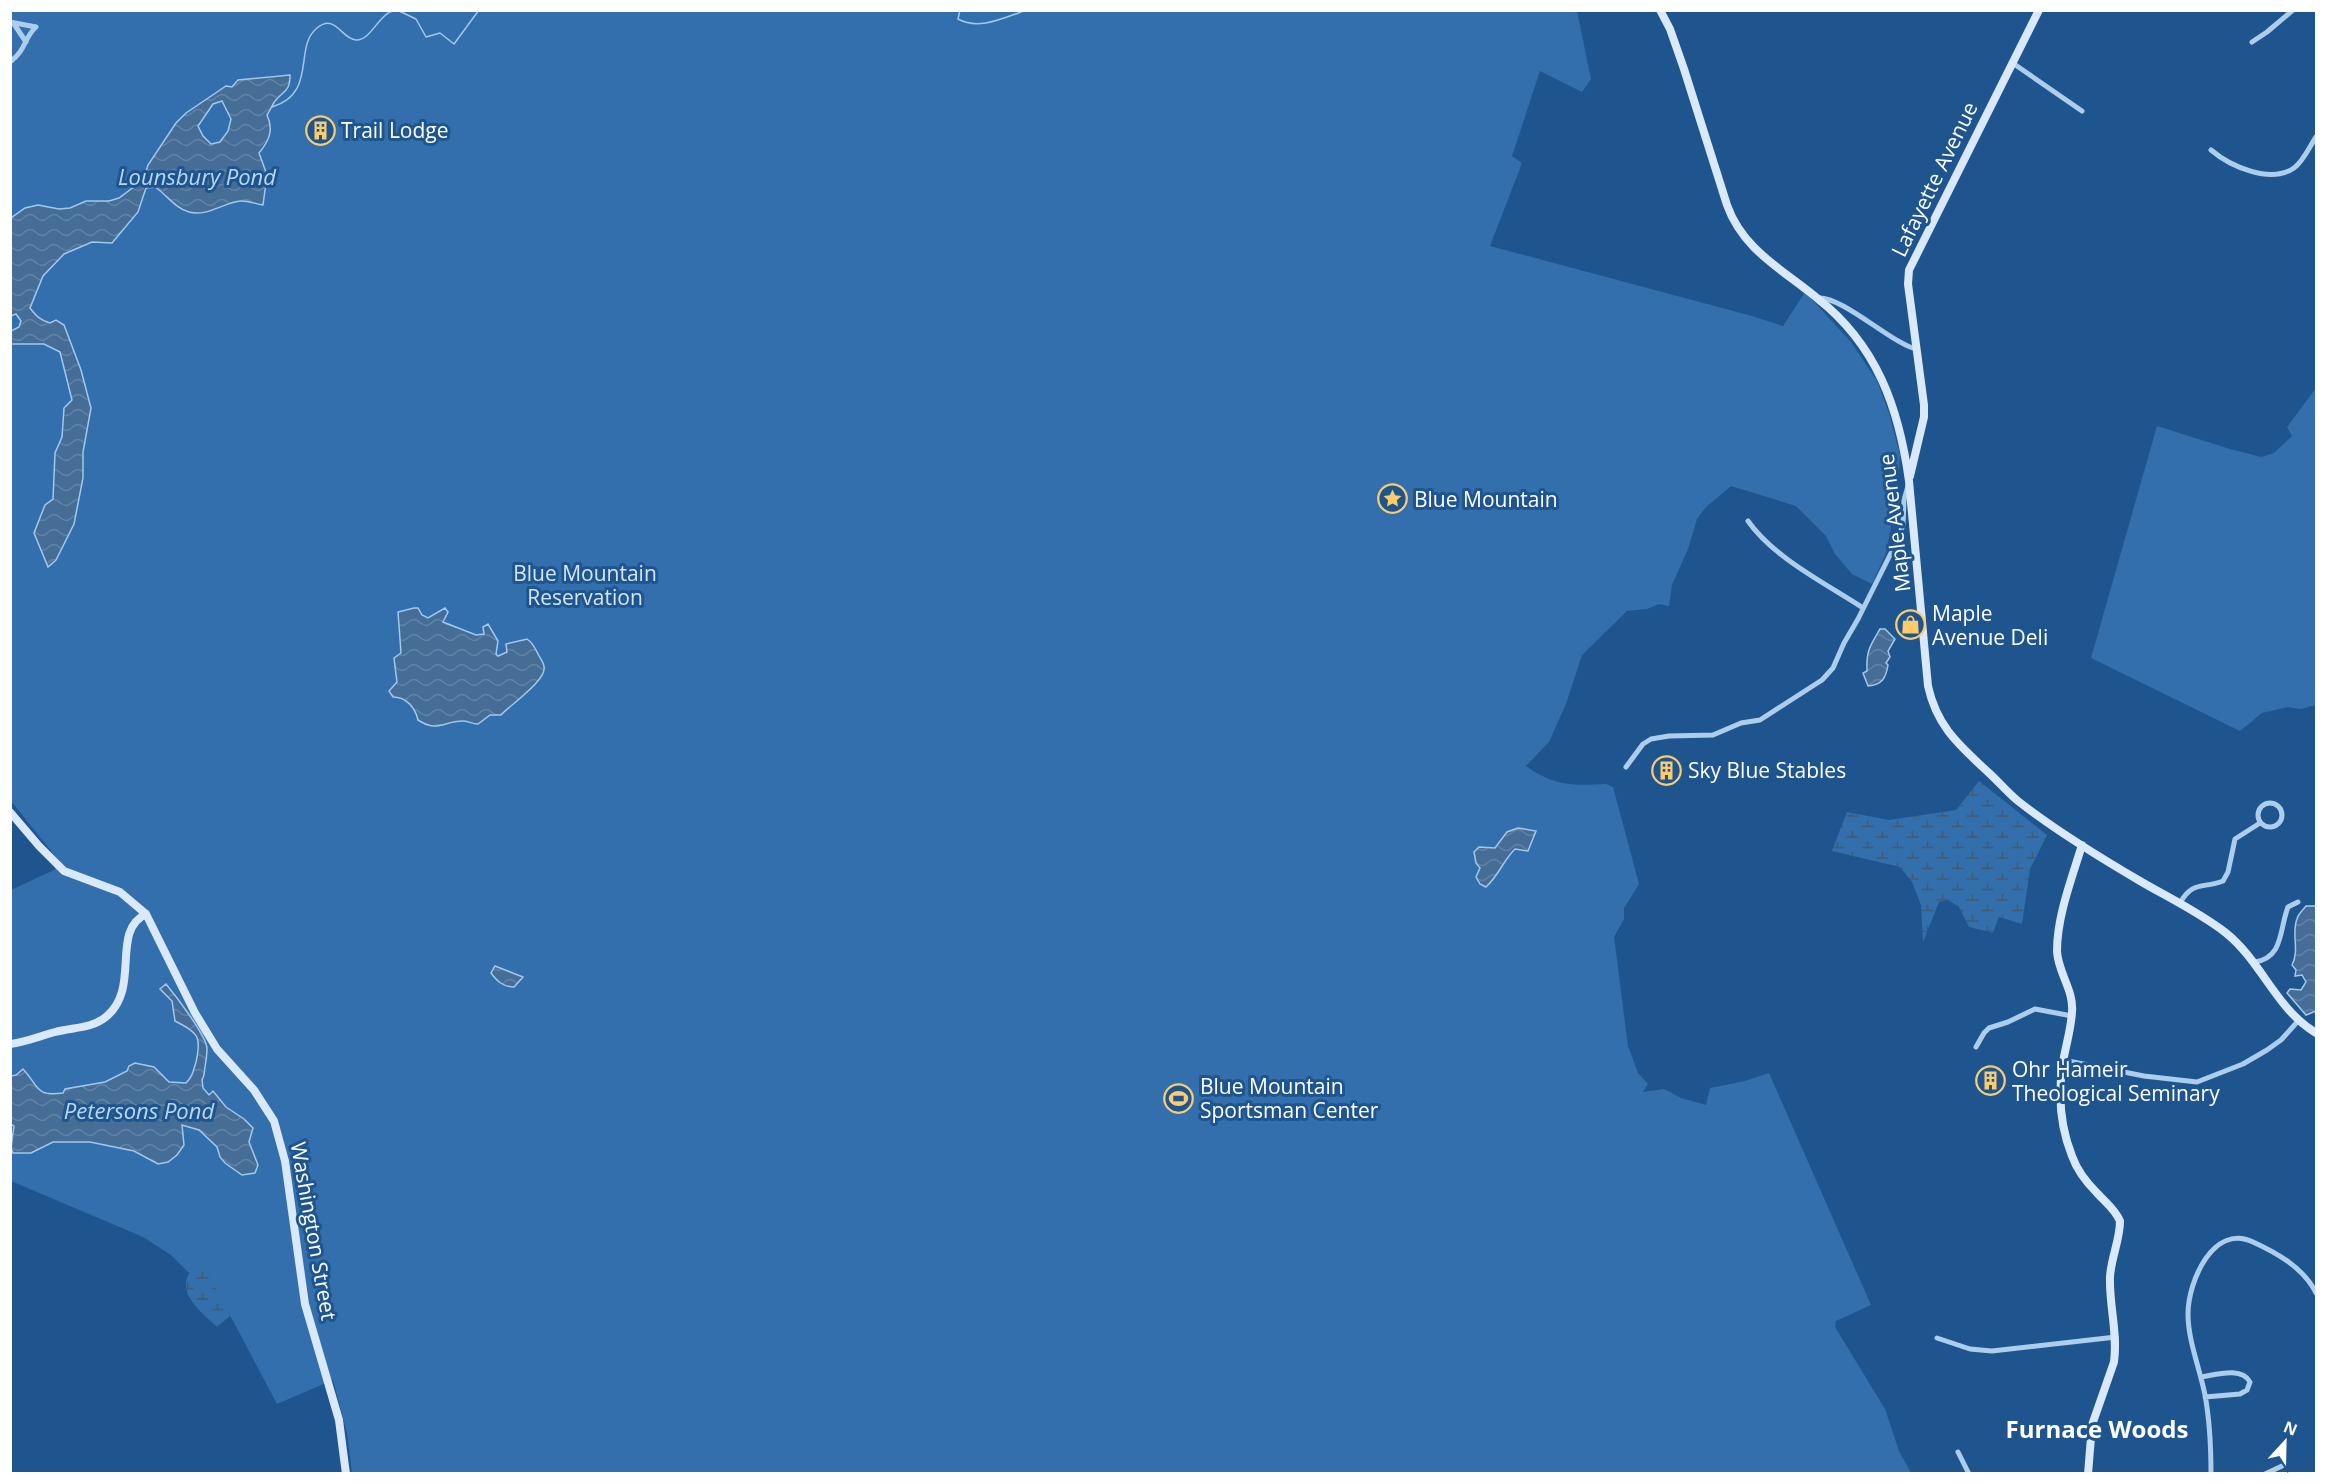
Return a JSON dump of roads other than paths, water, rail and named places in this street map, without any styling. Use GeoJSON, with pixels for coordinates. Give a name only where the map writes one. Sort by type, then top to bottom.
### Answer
{"type":"FeatureCollection","features":[{"type":"Feature","properties":{"kind":"street","name":"Maple Avenue"},"geometry":{"type":"LineString","coordinates":[[1660,10],[1670,29],[1684,68],[1727,205],[1736,226],[1750,246],[1818,298],[1850,330],[1877,370],[1897,416],[1909,481],[1928,686],[1936,712],[1949,733],[2019,801],[2082,845],[2225,932],[2254,962],[2287,1009],[2298,1021],[2316,1033]]}},
{"type":"Feature","properties":{"kind":"street","name":"Lafayette Avenue"},"geometry":{"type":"LineString","coordinates":[[1909,481],[1924,417],[1923,384],[1908,284],[1911,264],[2001,83],[2014,64],[2039,10]]}},
{"type":"Feature","properties":{"kind":"street"},"geometry":{"type":"LineString","coordinates":[[2252,42],[2293,10]]}},
{"type":"Feature","properties":{"kind":"street"},"geometry":{"type":"LineString","coordinates":[[10,62],[24,49],[36,27],[13,23]]}},
{"type":"Feature","properties":{"kind":"street"},"geometry":{"type":"LineString","coordinates":[[13,23],[26,42]]}},
{"type":"Feature","properties":{"kind":"street"},"geometry":{"type":"LineString","coordinates":[[2014,64],[2082,111]]}},
{"type":"Feature","properties":{"kind":"street"},"geometry":{"type":"LineString","coordinates":[[2211,150],[2253,172],[2268,176],[2282,174],[2296,167],[2316,137]]}},
{"type":"Feature","properties":{"kind":"street"},"geometry":{"type":"LineString","coordinates":[[1818,298],[1824,298],[1844,308],[1916,348]]}},
{"type":"Feature","properties":{"kind":"street"},"geometry":{"type":"LineString","coordinates":[[1626,767],[1643,744],[1651,739],[1669,736],[1713,735],[1741,723],[1765,718],[1814,686],[1833,668],[1896,543],[1902,525],[1904,500],[1909,481]]}},
{"type":"Feature","properties":{"kind":"street"},"geometry":{"type":"LineString","coordinates":[[1749,521],[1757,534],[1777,551],[1863,608]]}},
{"type":"Feature","properties":{"kind":"street"},"geometry":{"type":"LineString","coordinates":[[2273,804],[2280,809],[2282,817],[2278,824],[2271,828],[2260,823],[2257,816],[2261,806],[2273,804]]}},
{"type":"Feature","properties":{"kind":"street","name":"Washington Street"},"geometry":{"type":"LineString","coordinates":[[10,812],[64,871],[120,892],[146,914],[195,1013],[218,1049],[254,1090],[270,1114],[279,1133],[285,1161],[305,1304],[339,1420],[346,1473]]}},
{"type":"Feature","properties":{"kind":"street"},"geometry":{"type":"LineString","coordinates":[[2180,903],[2188,891],[2197,885],[2223,881],[2228,872],[2235,839],[2260,823]]}},
{"type":"Feature","properties":{"kind":"street"},"geometry":{"type":"LineString","coordinates":[[2082,845],[2062,914],[2057,950],[2062,971],[2071,992],[2072,1016],[2064,1060],[2061,1117],[2072,1156],[2084,1178],[2117,1214],[2120,1221],[2110,1274],[2116,1337],[2114,1362],[2090,1434],[2088,1473]]}},
{"type":"Feature","properties":{"kind":"street"},"geometry":{"type":"LineString","coordinates":[[2254,962],[2266,959],[2275,952],[2288,907],[2298,902]]}},
{"type":"Feature","properties":{"kind":"street"},"geometry":{"type":"LineString","coordinates":[[10,1044],[25,1042],[53,1032],[90,1026],[106,1017],[117,1004],[125,985],[129,933],[137,920],[146,914]]}},
{"type":"Feature","properties":{"kind":"street"},"geometry":{"type":"LineString","coordinates":[[1976,1047],[1989,1028],[2008,1022],[2030,1010],[2072,1016]]}},
{"type":"Feature","properties":{"kind":"street"},"geometry":{"type":"LineString","coordinates":[[2064,1060],[2144,1076],[2188,1083],[2197,1082],[2243,1064],[2281,1040],[2298,1021]]}},
{"type":"Feature","properties":{"kind":"street"},"geometry":{"type":"LineString","coordinates":[[2211,1473],[2210,1425],[2188,1317],[2188,1305],[2203,1264],[2214,1247],[2222,1241],[2237,1237],[2263,1247],[2302,1272],[2316,1293]]}},
{"type":"Feature","properties":{"kind":"street"},"geometry":{"type":"LineString","coordinates":[[1937,1338],[1970,1349],[1992,1351],[2116,1337]]}},
{"type":"Feature","properties":{"kind":"street"},"geometry":{"type":"LineString","coordinates":[[2201,1377],[2236,1373],[2246,1377],[2250,1382],[2247,1390],[2240,1394],[2205,1397]]}},
{"type":"Feature","properties":{"kind":"street"},"geometry":{"type":"LineString","coordinates":[[1958,1452],[1968,1473]]}},
{"type":"Feature","properties":{"kind":"street"},"geometry":{"type":"LineString","coordinates":[[2265,1473],[2282,1466]]}},
{"type":"Feature","properties":{"kind":"water","name":"Lounsbury Pond"},"geometry":{"type":"Polygon","coordinates":[[[290,75],[288,88],[275,101],[267,115],[270,126],[269,135],[259,153],[267,175],[263,205],[240,201],[202,213],[189,212],[179,208],[155,187],[146,188],[138,212],[112,243],[92,242],[64,254],[43,276],[30,308],[44,321],[50,323],[56,320],[64,325],[81,370],[91,408],[83,452],[83,478],[74,524],[56,560],[48,567],[34,533],[45,505],[53,499],[55,453],[62,437],[64,408],[72,400],[60,352],[44,344],[11,344],[11,331],[19,327],[21,321],[16,314],[11,316],[11,218],[25,208],[38,205],[59,209],[70,208],[86,201],[109,201],[119,198],[143,180],[148,165],[176,123],[186,113],[226,86],[232,87],[238,80],[290,75]],[[222,101],[213,104],[198,126],[203,136],[211,144],[220,142],[228,131],[231,119],[222,101]]]}},
{"type":"Feature","properties":{"kind":"water"},"geometry":{"type":"Polygon","coordinates":[[[418,608],[422,615],[428,618],[445,608],[448,612],[443,622],[476,635],[484,634],[483,627],[488,624],[498,641],[496,654],[498,656],[507,652],[506,644],[527,639],[543,662],[544,667],[540,679],[501,715],[490,715],[478,724],[456,721],[436,726],[425,724],[418,720],[409,704],[398,697],[393,697],[389,691],[397,682],[394,658],[401,653],[398,612],[418,608]]]}},
{"type":"Feature","properties":{"kind":"water"},"geometry":{"type":"Polygon","coordinates":[[[1880,629],[1885,629],[1895,639],[1888,651],[1890,657],[1886,663],[1888,665],[1886,674],[1877,684],[1868,686],[1863,673],[1867,671],[1869,649],[1880,629]]]}},
{"type":"Feature","properties":{"kind":"water"},"geometry":{"type":"Polygon","coordinates":[[[1518,828],[1536,831],[1528,851],[1515,849],[1486,887],[1480,884],[1476,877],[1480,868],[1476,863],[1474,852],[1479,847],[1495,848],[1507,832],[1518,828]]]}},
{"type":"Feature","properties":{"kind":"water"},"geometry":{"type":"Polygon","coordinates":[[[2306,906],[2316,906],[2316,1011],[2306,1015],[2287,993],[2290,989],[2301,990],[2306,982],[2302,975],[2295,976],[2296,970],[2292,965],[2295,954],[2295,925],[2298,915],[2306,906]]]}},
{"type":"Feature","properties":{"kind":"water"},"geometry":{"type":"Polygon","coordinates":[[[495,966],[523,977],[514,987],[503,985],[491,973],[495,966]]]}},
{"type":"Feature","properties":{"kind":"water","name":"Petersons Pond"},"geometry":{"type":"Polygon","coordinates":[[[166,984],[190,1016],[206,1043],[203,1088],[209,1095],[213,1091],[226,1107],[253,1128],[249,1142],[258,1165],[255,1173],[242,1175],[225,1163],[217,1147],[199,1130],[182,1125],[184,1145],[168,1162],[158,1164],[134,1151],[90,1142],[53,1142],[31,1153],[13,1153],[11,1148],[14,1126],[11,1124],[11,1076],[23,1069],[38,1089],[54,1094],[63,1093],[65,1089],[105,1082],[127,1071],[129,1066],[135,1063],[154,1067],[169,1082],[186,1083],[196,1062],[198,1041],[193,1032],[175,1021],[172,1001],[160,989],[166,984]]]}},
{"type":"Feature","properties":{"kind":"waterway"},"geometry":{"type":"LineString","coordinates":[[272,107],[286,100],[295,91],[303,69],[306,46],[310,36],[317,28],[329,23],[351,39],[361,39],[389,12],[395,10]]}},
{"type":"Feature","properties":{"kind":"waterway"},"geometry":{"type":"LineString","coordinates":[[397,10],[416,19],[426,37],[440,33],[454,44],[479,10]]}},
{"type":"Feature","properties":{"kind":"waterway"},"geometry":{"type":"LineString","coordinates":[[960,10],[958,19],[975,24],[992,22],[1027,10]]}},
{"type":"Feature","properties":{"kind":"place","name":"Trail Lodge"},"geometry":{"type":"Point","coordinates":[320,130]}},
{"type":"Feature","properties":{"kind":"place","name":"Blue Mountain"},"geometry":{"type":"Point","coordinates":[1393,499]}},
{"type":"Feature","properties":{"kind":"place","name":"Maple Avenue Deli"},"geometry":{"type":"Point","coordinates":[1911,625]}},
{"type":"Feature","properties":{"kind":"place","name":"Sky Blue Stables"},"geometry":{"type":"Point","coordinates":[1667,770]}},
{"type":"Feature","properties":{"kind":"place","name":"Ohr Hameir Theological Seminary"},"geometry":{"type":"Point","coordinates":[1991,1081]}},
{"type":"Feature","properties":{"kind":"place","name":"Blue Mountain Sportsman Center"},"geometry":{"type":"Point","coordinates":[1179,1098]}},
{"type":"Feature","properties":{"kind":"district","name":"Furnace Woods"},"geometry":{"type":"Point","coordinates":[2097,1428]}},
{"type":"Feature","properties":{"kind":"park label","name":"Blue Mountain Reservation"},"geometry":{"type":"Point","coordinates":[585,585]}}]}
